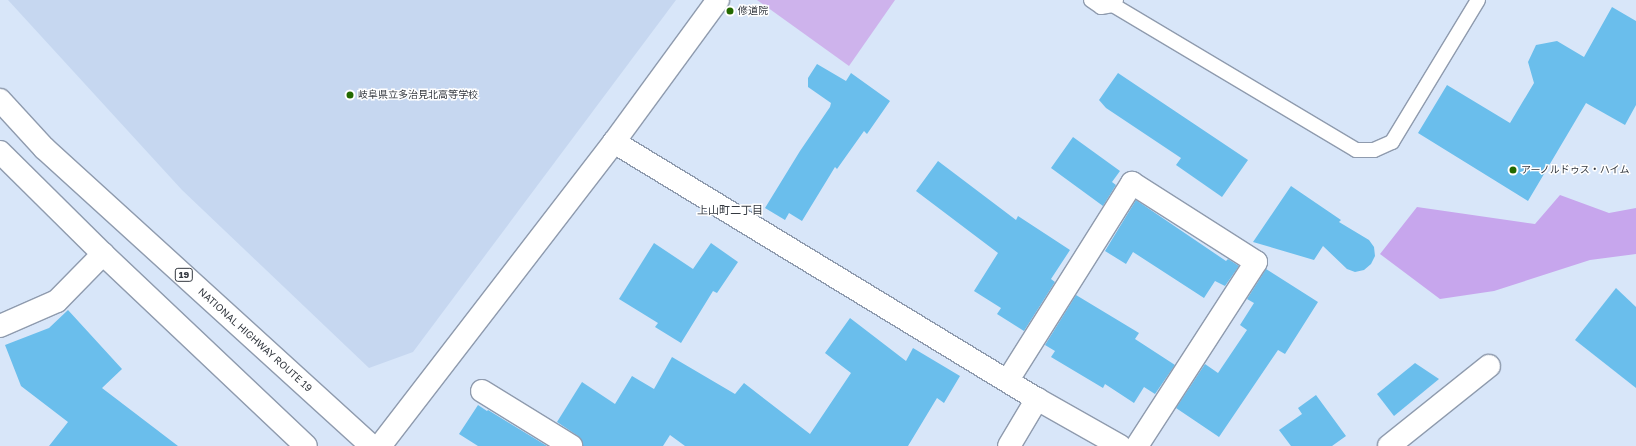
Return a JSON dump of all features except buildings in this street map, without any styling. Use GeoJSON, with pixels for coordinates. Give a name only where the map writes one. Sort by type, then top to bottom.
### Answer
{"type":"FeatureCollection","features":[{"type":"Feature","properties":{"kind":"main road"},"geometry":{"type":"LineString","coordinates":[[380,446],[614,142],[718,0]]}},
{"type":"Feature","properties":{"kind":"main road","name":"NATIONAL HIGHWAY ROUTE 19"},"geometry":{"type":"LineString","coordinates":[[0,100],[44,148],[372,446]]}},
{"type":"Feature","properties":{"kind":"main road"},"geometry":{"type":"LineString","coordinates":[[614,142],[1037,399],[1120,446]]}},
{"type":"Feature","properties":{"kind":"main road"},"geometry":{"type":"LineString","coordinates":[[0,152],[103,254],[306,446]]}},
{"type":"Feature","properties":{"kind":"main road"},"geometry":{"type":"LineString","coordinates":[[1008,380],[1132,183],[1256,262],[1137,446]]}},
{"type":"Feature","properties":{"kind":"main road"},"geometry":{"type":"LineString","coordinates":[[0,326],[57,301],[103,254]]}},
{"type":"Feature","properties":{"kind":"main road"},"geometry":{"type":"LineString","coordinates":[[1389,446],[1489,366]]}},
{"type":"Feature","properties":{"kind":"main road"},"geometry":{"type":"LineString","coordinates":[[482,391],[571,446]]}},
{"type":"Feature","properties":{"kind":"main road"},"geometry":{"type":"LineString","coordinates":[[1009,446],[1037,399]]}},
{"type":"Feature","properties":{"kind":"lane"},"geometry":{"type":"LineString","coordinates":[[1091,0],[1101,7],[1115,2],[1356,150],[1374,150],[1392,142],[1478,0]]}},
{"type":"Feature","properties":{"kind":"shaded area","name":"岐阜県立多治見北高等学校"},"geometry":{"type":"Polygon","coordinates":[[[8,0],[676,0],[413,352],[369,368],[182,190],[8,0]]]}},
{"type":"Feature","properties":{"kind":"shaded area"},"geometry":{"type":"Polygon","coordinates":[[[757,0],[895,0],[849,66],[757,0]]]}},
{"type":"Feature","properties":{"kind":"shaded area"},"geometry":{"type":"Polygon","coordinates":[[[1560,195],[1609,213],[1636,208],[1636,254],[1590,260],[1494,291],[1440,299],[1380,254],[1417,207],[1535,224],[1560,195]]]}},
{"type":"Feature","properties":{"kind":"place","name":"修道院"},"geometry":{"type":"Point","coordinates":[730,11]}},
{"type":"Feature","properties":{"kind":"place","name":"岐阜県立多治見北高等学校"},"geometry":{"type":"Point","coordinates":[350,95]}},
{"type":"Feature","properties":{"kind":"place","name":"アーノルドゥス・ハイム"},"geometry":{"type":"Point","coordinates":[1513,170]}},
{"type":"Feature","properties":{"kind":"district","name":"上山町二丁目"},"geometry":{"type":"Point","coordinates":[730,210]}}]}
